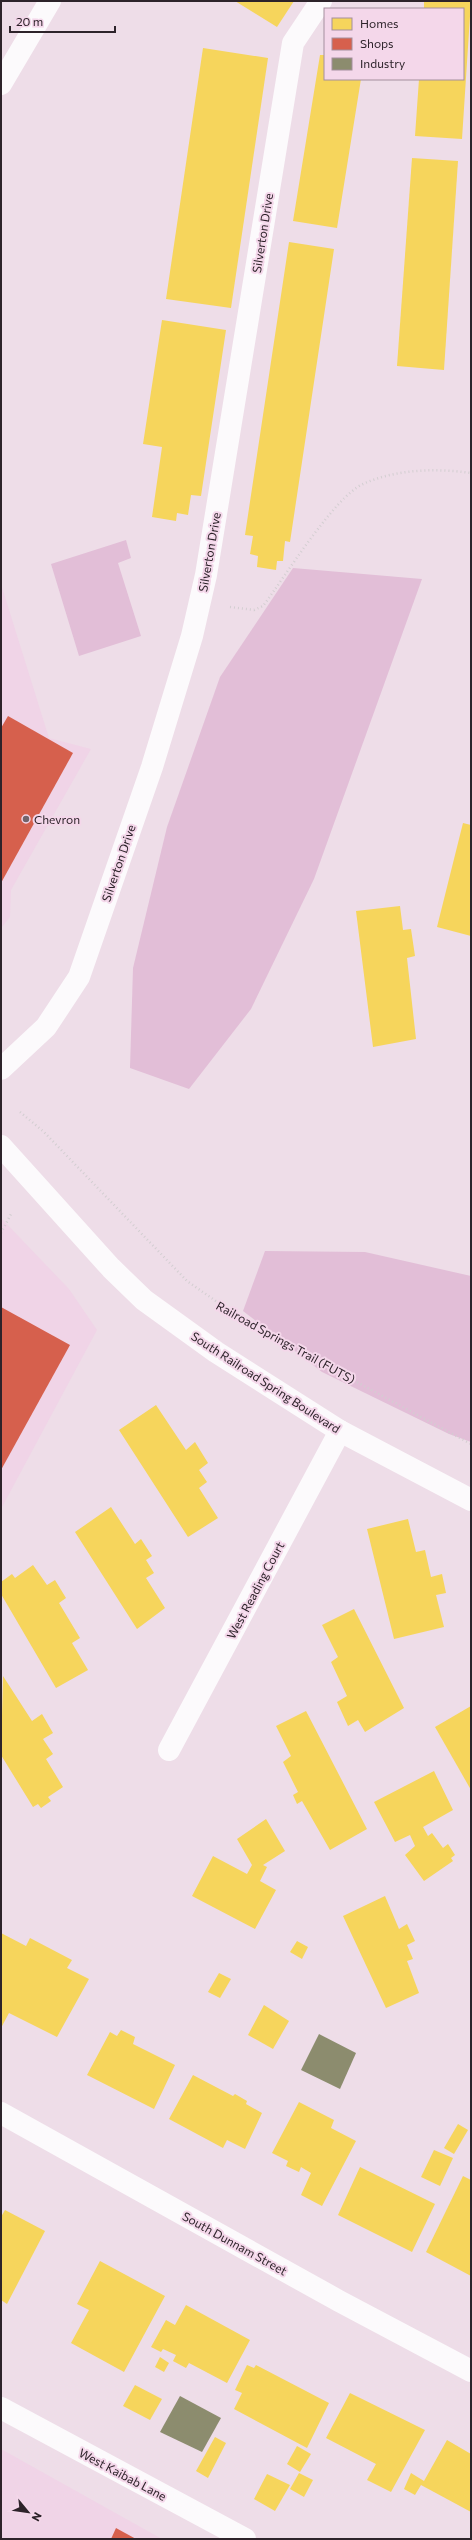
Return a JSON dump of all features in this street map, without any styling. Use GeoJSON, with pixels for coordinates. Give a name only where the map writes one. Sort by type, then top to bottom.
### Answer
{"type":"FeatureCollection","features":[{"type":"Feature","properties":{"kind":"street"},"geometry":{"type":"LineString","coordinates":[[1,84],[50,1]]}},
{"type":"Feature","properties":{"kind":"street","name":"Silverton Drive"},"geometry":{"type":"LineString","coordinates":[[1,1069],[46,1028],[79,977],[152,767],[199,605],[206,575],[293,43],[321,1]]}},
{"type":"Feature","properties":{"kind":"street","name":"South Railroad Spring Boulevard"},"geometry":{"type":"LineString","coordinates":[[1,1146],[111,1268],[144,1300],[216,1352],[340,1431],[471,1500]]}},
{"type":"Feature","properties":{"kind":"street","name":"West Reading Court"},"geometry":{"type":"LineString","coordinates":[[169,1750],[340,1431]]}},
{"type":"Feature","properties":{"kind":"street","name":"South Dunnam Street"},"geometry":{"type":"LineString","coordinates":[[1,2113],[339,2300],[471,2371]]}},
{"type":"Feature","properties":{"kind":"street","name":"West Kaibab Lane"},"geometry":{"type":"LineString","coordinates":[[1,2408],[245,2539]]}},
{"type":"Feature","properties":{"kind":"path"},"geometry":{"type":"LineString","coordinates":[[199,605],[254,610],[264,606],[339,502],[362,484],[398,472],[453,470],[471,473]]}},
{"type":"Feature","properties":{"kind":"path","name":"Railroad Springs Trail (FUTS)"},"geometry":{"type":"LineString","coordinates":[[20,1112],[44,1132],[187,1281],[212,1300],[246,1322],[471,1444]]}},
{"type":"Feature","properties":{"kind":"path"},"geometry":{"type":"LineString","coordinates":[[1,1233],[11,1214]]}},
{"type":"Feature","properties":{"kind":"shaded area"},"geometry":{"type":"Polygon","coordinates":[[[126,540],[131,558],[118,563],[141,636],[79,656],[51,564],[126,540]]]}},
{"type":"Feature","properties":{"kind":"shaded area"},"geometry":{"type":"Polygon","coordinates":[[[293,568],[422,579],[314,879],[251,1009],[189,1089],[130,1068],[133,968],[167,827],[220,677],[293,568]]]}},
{"type":"Feature","properties":{"kind":"shaded area","name":"Chevron"},"geometry":{"type":"Polygon","coordinates":[[[1,584],[49,738],[91,749],[11,890],[10,917],[1,928],[1,584]]]}},
{"type":"Feature","properties":{"kind":"shaded area"},"geometry":{"type":"Polygon","coordinates":[[[1,1218],[69,1289],[97,1330],[1,1509],[1,1218]]]}},
{"type":"Feature","properties":{"kind":"shaded area"},"geometry":{"type":"Polygon","coordinates":[[[265,1251],[365,1252],[471,1276],[471,1442],[449,1434],[322,1372],[243,1311],[265,1251]]]}},
{"type":"Feature","properties":{"kind":"shaded area"},"geometry":{"type":"Polygon","coordinates":[[[1,2449],[162,2539],[1,2539],[1,2449]]]}},
{"type":"Feature","properties":{"kind":"building: Homes"},"geometry":{"type":"Polygon","coordinates":[[[235,1],[294,1],[277,27],[235,1]]]}},
{"type":"Feature","properties":{"kind":"building: Homes"},"geometry":{"type":"Polygon","coordinates":[[[424,1],[471,1],[462,139],[415,136],[419,80],[464,80],[464,8],[424,8],[424,1]]]}},
{"type":"Feature","properties":{"kind":"building: Homes"},"geometry":{"type":"Polygon","coordinates":[[[203,48],[268,58],[231,308],[166,299],[203,48]]]}},
{"type":"Feature","properties":{"kind":"building: Homes"},"geometry":{"type":"Polygon","coordinates":[[[320,55],[324,55],[324,80],[361,80],[337,228],[293,221],[320,55]]]}},
{"type":"Feature","properties":{"kind":"building: Homes"},"geometry":{"type":"Polygon","coordinates":[[[412,158],[458,161],[444,370],[397,366],[412,158]]]}},
{"type":"Feature","properties":{"kind":"building: Homes"},"geometry":{"type":"Polygon","coordinates":[[[289,242],[334,249],[290,542],[285,541],[283,561],[277,561],[276,570],[257,567],[258,556],[250,554],[253,536],[245,535],[289,242]]]}},
{"type":"Feature","properties":{"kind":"building: Homes"},"geometry":{"type":"Polygon","coordinates":[[[162,320],[226,330],[201,496],[191,495],[188,515],[177,513],[176,521],[152,517],[162,447],[143,444],[162,320]]]}},
{"type":"Feature","properties":{"kind":"building: Homes"},"geometry":{"type":"Polygon","coordinates":[[[463,823],[471,825],[471,936],[437,927],[463,823]]]}},
{"type":"Feature","properties":{"kind":"building: Homes"},"geometry":{"type":"Polygon","coordinates":[[[400,906],[403,930],[411,929],[415,956],[407,958],[416,1039],[373,1047],[356,911],[400,906]]]}},
{"type":"Feature","properties":{"kind":"building: Homes"},"geometry":{"type":"Polygon","coordinates":[[[156,1405],[186,1450],[195,1442],[208,1463],[199,1470],[207,1482],[199,1488],[218,1518],[188,1537],[119,1430],[156,1405]]]}},
{"type":"Feature","properties":{"kind":"building: Homes"},"geometry":{"type":"Polygon","coordinates":[[[111,1507],[135,1544],[141,1539],[152,1556],[146,1560],[154,1573],[146,1578],[165,1608],[137,1629],[75,1532],[111,1507]]]}},
{"type":"Feature","properties":{"kind":"building: Homes"},"geometry":{"type":"Polygon","coordinates":[[[408,1519],[416,1552],[425,1550],[431,1577],[442,1574],[446,1593],[436,1595],[444,1627],[394,1639],[367,1529],[408,1519]]]}},
{"type":"Feature","properties":{"kind":"building: Homes"},"geometry":{"type":"Polygon","coordinates":[[[33,1565],[47,1585],[55,1580],[66,1598],[59,1603],[80,1638],[72,1643],[88,1670],[56,1688],[1,1594],[1,1582],[12,1574],[15,1578],[33,1565]]]}},
{"type":"Feature","properties":{"kind":"building: Homes"},"geometry":{"type":"Polygon","coordinates":[[[354,1609],[404,1708],[365,1732],[358,1720],[348,1726],[337,1702],[347,1696],[331,1662],[338,1657],[322,1625],[354,1609]]]}},
{"type":"Feature","properties":{"kind":"building: Homes"},"geometry":{"type":"Polygon","coordinates":[[[3,1676],[32,1721],[42,1714],[53,1733],[43,1739],[53,1754],[46,1759],[63,1787],[48,1797],[51,1801],[41,1808],[38,1804],[33,1807],[1,1755],[3,1676]]]}},
{"type":"Feature","properties":{"kind":"building: Homes"},"geometry":{"type":"Polygon","coordinates":[[[471,1706],[471,1790],[435,1727],[471,1706]]]}},
{"type":"Feature","properties":{"kind":"building: Homes"},"geometry":{"type":"Polygon","coordinates":[[[306,1711],[367,1829],[330,1850],[302,1801],[297,1804],[293,1795],[298,1792],[283,1762],[291,1756],[276,1726],[306,1711]]]}},
{"type":"Feature","properties":{"kind":"building: Homes"},"geometry":{"type":"Polygon","coordinates":[[[434,1771],[453,1810],[423,1827],[428,1836],[432,1833],[443,1848],[448,1844],[455,1855],[451,1858],[453,1861],[424,1881],[405,1855],[415,1846],[410,1835],[395,1842],[374,1802],[434,1771]]]}},
{"type":"Feature","properties":{"kind":"building: Homes"},"geometry":{"type":"Polygon","coordinates":[[[266,1819],[285,1851],[263,1865],[267,1867],[260,1881],[276,1890],[255,1929],[192,1896],[213,1856],[247,1874],[252,1865],[237,1839],[266,1819]]]}},
{"type":"Feature","properties":{"kind":"building: Homes"},"geometry":{"type":"Polygon","coordinates":[[[385,1896],[399,1929],[407,1924],[415,1941],[407,1945],[413,1959],[407,1961],[419,1993],[386,2008],[343,1916],[385,1896]]]}},
{"type":"Feature","properties":{"kind":"building: Homes"},"geometry":{"type":"Polygon","coordinates":[[[1,1933],[26,1946],[30,1938],[72,1960],[67,1968],[89,1979],[57,2037],[9,2013],[1,2028],[1,1933]]]}},
{"type":"Feature","properties":{"kind":"building: Homes"},"geometry":{"type":"Polygon","coordinates":[[[297,1941],[308,1947],[302,1959],[290,1952],[297,1941]]]}},
{"type":"Feature","properties":{"kind":"building: Homes"},"geometry":{"type":"Polygon","coordinates":[[[219,1973],[231,1979],[220,1998],[208,1992],[219,1973]]]}},
{"type":"Feature","properties":{"kind":"building: Homes"},"geometry":{"type":"Polygon","coordinates":[[[264,2005],[289,2021],[273,2049],[248,2035],[264,2005]]]}},
{"type":"Feature","properties":{"kind":"building: Homes"},"geometry":{"type":"Polygon","coordinates":[[[121,2030],[135,2037],[133,2044],[175,2065],[154,2109],[87,2075],[110,2032],[117,2036],[121,2030]]]}},
{"type":"Feature","properties":{"kind":"building: Homes"},"geometry":{"type":"Polygon","coordinates":[[[193,2075],[233,2096],[235,2094],[247,2101],[246,2104],[262,2113],[245,2149],[227,2140],[223,2148],[169,2119],[193,2075]]]}},
{"type":"Feature","properties":{"kind":"building: Homes"},"geometry":{"type":"Polygon","coordinates":[[[299,2102],[334,2120],[331,2128],[356,2141],[322,2206],[301,2195],[311,2173],[301,2167],[299,2172],[286,2166],[288,2161],[272,2153],[299,2102]]]}},
{"type":"Feature","properties":{"kind":"building: Homes"},"geometry":{"type":"Polygon","coordinates":[[[458,2124],[468,2130],[454,2154],[444,2148],[458,2124]]]}},
{"type":"Feature","properties":{"kind":"building: Homes"},"geometry":{"type":"Polygon","coordinates":[[[434,2150],[453,2158],[440,2186],[421,2177],[434,2150]]]}},
{"type":"Feature","properties":{"kind":"building: Homes"},"geometry":{"type":"Polygon","coordinates":[[[360,2167],[435,2204],[412,2252],[338,2215],[360,2167]]]}},
{"type":"Feature","properties":{"kind":"building: Homes"},"geometry":{"type":"Polygon","coordinates":[[[463,2176],[471,2180],[471,2276],[426,2252],[463,2176]]]}},
{"type":"Feature","properties":{"kind":"building: Homes"},"geometry":{"type":"Polygon","coordinates":[[[5,2210],[45,2231],[7,2304],[1,2300],[1,2217],[5,2210]]]}},
{"type":"Feature","properties":{"kind":"building: Homes"},"geometry":{"type":"Polygon","coordinates":[[[100,2261],[165,2296],[124,2372],[71,2343],[89,2310],[77,2304],[100,2261]]]}},
{"type":"Feature","properties":{"kind":"building: Homes"},"geometry":{"type":"Polygon","coordinates":[[[186,2305],[250,2340],[227,2383],[189,2363],[186,2368],[173,2361],[176,2355],[163,2349],[161,2352],[151,2347],[166,2320],[175,2325],[186,2305]]]}},
{"type":"Feature","properties":{"kind":"building: Homes"},"geometry":{"type":"Polygon","coordinates":[[[160,2357],[169,2363],[164,2372],[155,2367],[160,2357]]]}},
{"type":"Feature","properties":{"kind":"building: Homes"},"geometry":{"type":"Polygon","coordinates":[[[247,2365],[254,2368],[256,2365],[329,2403],[307,2448],[234,2409],[242,2393],[235,2390],[247,2365]]]}},
{"type":"Feature","properties":{"kind":"building: Homes"},"geometry":{"type":"Polygon","coordinates":[[[135,2385],[162,2399],[150,2420],[123,2406],[135,2385]]]}},
{"type":"Feature","properties":{"kind":"building: Homes"},"geometry":{"type":"Polygon","coordinates":[[[350,2393],[425,2430],[391,2492],[367,2480],[376,2464],[326,2438],[350,2393]]]}},
{"type":"Feature","properties":{"kind":"building: Homes"},"geometry":{"type":"Polygon","coordinates":[[[215,2437],[226,2443],[208,2478],[196,2471],[215,2437]]]}},
{"type":"Feature","properties":{"kind":"building: Homes"},"geometry":{"type":"Polygon","coordinates":[[[447,2440],[471,2454],[471,2512],[421,2485],[415,2495],[404,2489],[411,2473],[424,2481],[447,2440]]]}},
{"type":"Feature","properties":{"kind":"building: Homes"},"geometry":{"type":"Polygon","coordinates":[[[297,2446],[311,2454],[300,2472],[287,2464],[297,2446]]]}},
{"type":"Feature","properties":{"kind":"building: Homes"},"geometry":{"type":"Polygon","coordinates":[[[299,2473],[313,2480],[304,2497],[290,2489],[299,2473]]]}},
{"type":"Feature","properties":{"kind":"building: Homes"},"geometry":{"type":"Polygon","coordinates":[[[267,2474],[290,2485],[275,2511],[254,2499],[267,2474]]]}},
{"type":"Feature","properties":{"kind":"building: Shops"},"geometry":{"type":"Polygon","coordinates":[[[8,716],[73,753],[1,883],[1,728],[8,716]]]}},
{"type":"Feature","properties":{"kind":"building: Shops"},"geometry":{"type":"Polygon","coordinates":[[[1,1307],[70,1345],[1,1470],[1,1307]]]}},
{"type":"Feature","properties":{"kind":"building: Shops"},"geometry":{"type":"Polygon","coordinates":[[[116,2528],[136,2539],[111,2539],[116,2528]]]}},
{"type":"Feature","properties":{"kind":"building: Industry"},"geometry":{"type":"Polygon","coordinates":[[[319,2034],[356,2053],[340,2089],[301,2070],[319,2034]]]}},
{"type":"Feature","properties":{"kind":"building: Industry"},"geometry":{"type":"Polygon","coordinates":[[[180,2396],[221,2418],[202,2452],[160,2432],[180,2396]]]}},
{"type":"Feature","properties":{"kind":"place","name":"Chevron"},"geometry":{"type":"Point","coordinates":[26,819]}}]}
